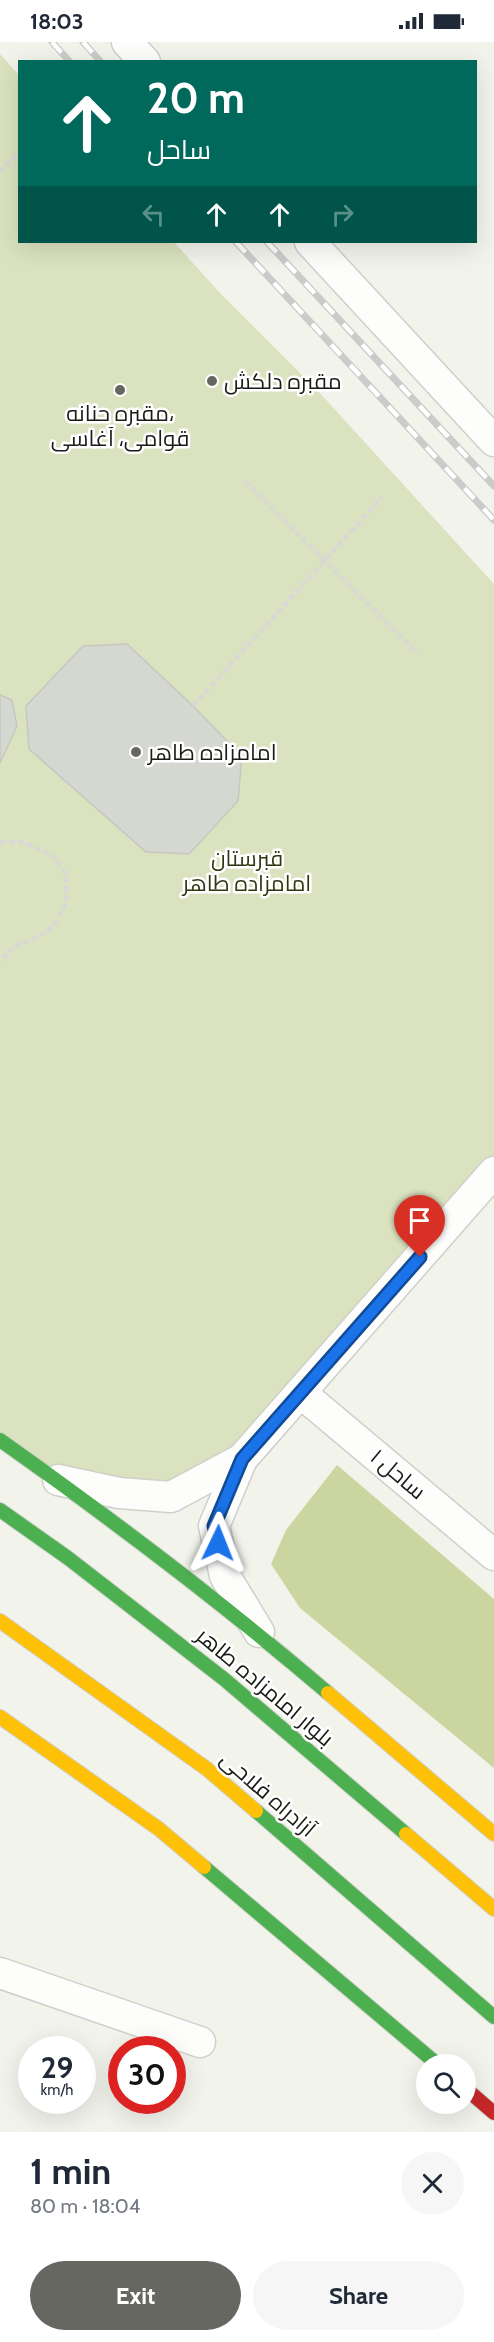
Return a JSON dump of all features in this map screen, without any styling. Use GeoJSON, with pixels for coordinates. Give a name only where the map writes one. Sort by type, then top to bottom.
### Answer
{"type":"FeatureCollection","features":[{"type":"Feature","properties":{"kind":"main road","name":"بلوار امامزاده طاهر"},"geometry":{"type":"LineString","coordinates":[[0,1440],[57,1480],[260,1635],[494,1834]]}},
{"type":"Feature","properties":{"kind":"main road","name":"بلوار امامزاده طاهر"},"geometry":{"type":"LineString","coordinates":[[0,1510],[68,1558],[224,1679],[494,1909]]}},
{"type":"Feature","properties":{"kind":"main road","name":"آزادراه فلاحی"},"geometry":{"type":"LineString","coordinates":[[0,1621],[207,1769],[494,2018]]}},
{"type":"Feature","properties":{"kind":"main road"},"geometry":{"type":"LineString","coordinates":[[0,1717],[159,1829],[425,2054]]}},
{"type":"Feature","properties":{"kind":"main road"},"geometry":{"type":"LineString","coordinates":[[476,2097],[494,2113]]}},
{"type":"Feature","properties":{"kind":"street"},"geometry":{"type":"LineString","coordinates":[[127,42],[143,60]]}},
{"type":"Feature","properties":{"kind":"street"},"geometry":{"type":"LineString","coordinates":[[311,243],[494,441]]}},
{"type":"Feature","properties":{"kind":"street"},"geometry":{"type":"LineString","coordinates":[[260,1635],[225,1576],[214,1526],[242,1459],[494,1172]]}},
{"type":"Feature","properties":{"kind":"street","name":"ساحل ۱"},"geometry":{"type":"LineString","coordinates":[[301,1393],[494,1555]]}},
{"type":"Feature","properties":{"kind":"street"},"geometry":{"type":"LineString","coordinates":[[57,1480],[119,1493],[171,1497],[242,1459]]}},
{"type":"Feature","properties":{"kind":"street"},"geometry":{"type":"LineString","coordinates":[[0,1973],[200,2042]]}},
{"type":"Feature","properties":{"kind":"path"},"geometry":{"type":"LineString","coordinates":[[0,172],[18,153]]}},
{"type":"Feature","properties":{"kind":"path"},"geometry":{"type":"LineString","coordinates":[[245,481],[418,654]]}},
{"type":"Feature","properties":{"kind":"path"},"geometry":{"type":"LineString","coordinates":[[193,706],[382,496]]}},
{"type":"Feature","properties":{"kind":"path"},"geometry":{"type":"LineString","coordinates":[[0,842],[23,842],[53,856],[66,874],[66,903],[53,927],[38,937],[14,946],[0,962]]}},
{"type":"Feature","properties":{"kind":"green space","name":"قبرستان امامزاده طاهر"},"geometry":{"type":"Polygon","coordinates":[[[0,54],[18,74],[18,243],[175,243],[219,292],[318,391],[494,584],[494,1155],[242,1459],[171,1497],[57,1480],[0,1440],[0,54]]]}},
{"type":"Feature","properties":{"kind":"green space"},"geometry":{"type":"Polygon","coordinates":[[[337,1465],[494,1599],[494,1768],[300,1608],[271,1564],[286,1530],[337,1465]]]}},
{"type":"Feature","properties":{"kind":"building","name":"امامزاده طاهر"},"geometry":{"type":"Polygon","coordinates":[[[127,644],[242,756],[238,801],[189,854],[146,852],[29,749],[26,706],[83,646],[127,644]]]}},
{"type":"Feature","properties":{"kind":"building"},"geometry":{"type":"Polygon","coordinates":[[[0,695],[12,700],[17,726],[0,763],[0,695]]]}},
{"type":"Feature","properties":{"kind":"railway"},"geometry":{"type":"LineString","coordinates":[[52,42],[68,60]]}},
{"type":"Feature","properties":{"kind":"railway"},"geometry":{"type":"LineString","coordinates":[[83,42],[99,60]]}},
{"type":"Feature","properties":{"kind":"railway"},"geometry":{"type":"LineString","coordinates":[[237,243],[494,520]]}},
{"type":"Feature","properties":{"kind":"railway"},"geometry":{"type":"LineString","coordinates":[[268,243],[494,486]]}},
{"type":"Feature","properties":{"kind":"traffic: fast"},"geometry":{"type":"LineString","coordinates":[[0,1440],[167,1563],[328,1693]]}},
{"type":"Feature","properties":{"kind":"traffic: fast"},"geometry":{"type":"LineString","coordinates":[[0,1510],[68,1558],[224,1679],[406,1834]]}},
{"type":"Feature","properties":{"kind":"traffic: fast"},"geometry":{"type":"LineString","coordinates":[[256,1811],[494,2017]]}},
{"type":"Feature","properties":{"kind":"traffic: fast"},"geometry":{"type":"LineString","coordinates":[[204,1867],[425,2054]]}},
{"type":"Feature","properties":{"kind":"traffic: slow"},"geometry":{"type":"LineString","coordinates":[[0,1621],[207,1769],[256,1811]]}},
{"type":"Feature","properties":{"kind":"traffic: slow"},"geometry":{"type":"LineString","coordinates":[[328,1693],[494,1834]]}},
{"type":"Feature","properties":{"kind":"traffic: slow"},"geometry":{"type":"LineString","coordinates":[[0,1717],[159,1829],[204,1867]]}},
{"type":"Feature","properties":{"kind":"traffic: slow"},"geometry":{"type":"LineString","coordinates":[[406,1834],[494,1909]]}},
{"type":"Feature","properties":{"kind":"traffic: jam"},"geometry":{"type":"LineString","coordinates":[[476,2097],[494,2113]]}},
{"type":"Feature","properties":{"kind":"place","name":"مقبره دلکش"},"geometry":{"type":"Point","coordinates":[212,381]}},
{"type":"Feature","properties":{"kind":"place","name":"مقبره حنانه، قوامی، آغاسی"},"geometry":{"type":"Point","coordinates":[120,390]}},
{"type":"Feature","properties":{"kind":"place","name":"امامزاده طاهر"},"geometry":{"type":"Point","coordinates":[136,752]}},
{"type":"Feature","properties":{"kind":"route"},"geometry":{"type":"LineString","coordinates":[[218,1543],[214,1526],[242,1459],[420,1257]]}}]}
